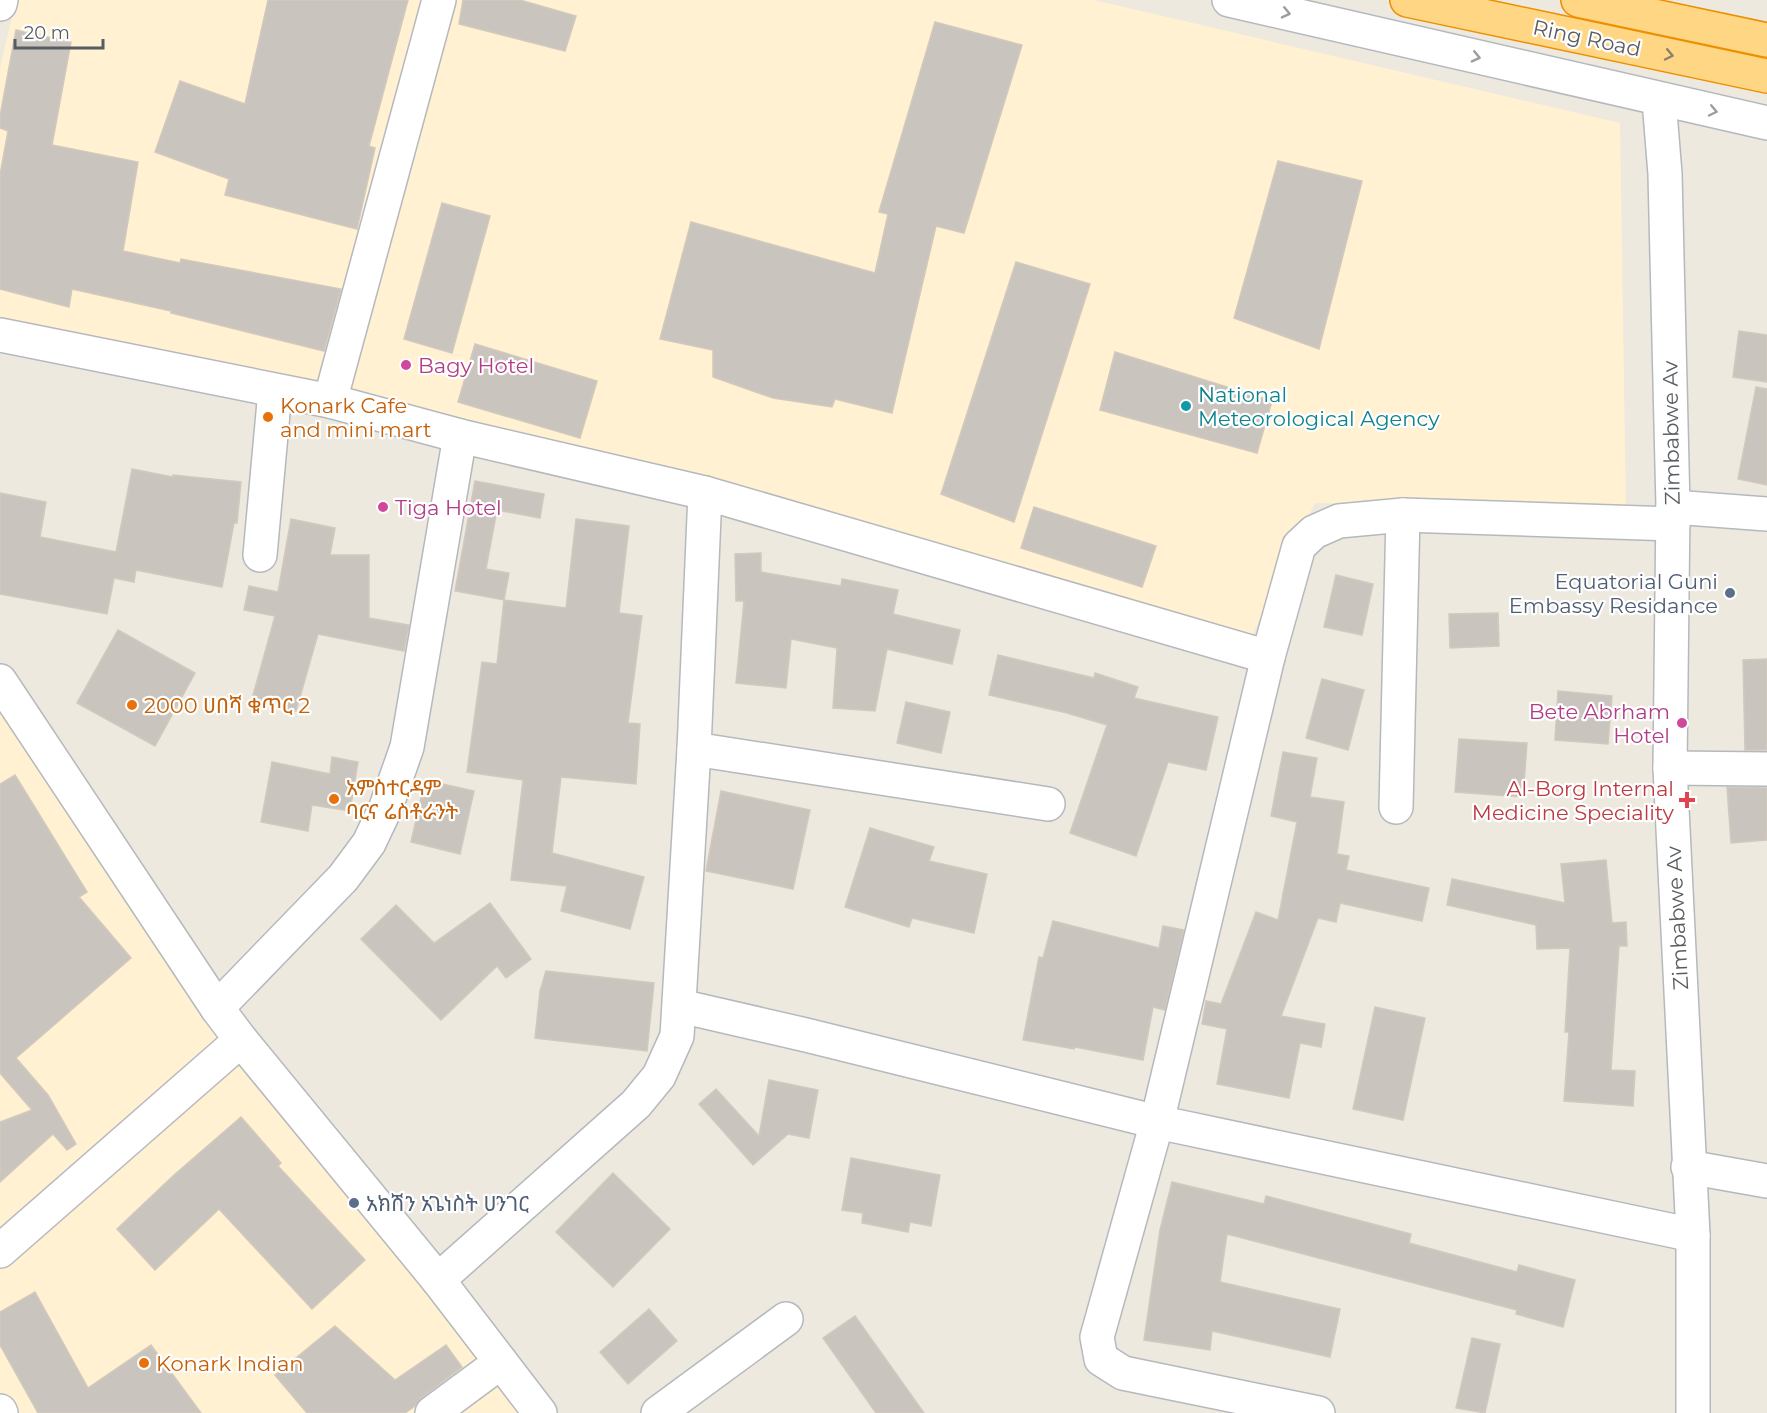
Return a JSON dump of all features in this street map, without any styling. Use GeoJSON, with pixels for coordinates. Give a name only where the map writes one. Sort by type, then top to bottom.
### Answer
{"type":"FeatureCollection","features":[{"type":"Feature","properties":{"kind":"highway","name":"Ring Road"},"geometry":{"type":"LineString","coordinates":[[1407,0],[1767,76]]}},
{"type":"Feature","properties":{"kind":"highway","name":"Ring Road"},"geometry":{"type":"LineString","coordinates":[[1578,0],[1767,40]]}},
{"type":"Feature","properties":{"kind":"street"},"geometry":{"type":"LineString","coordinates":[[0,4],[1,0]]}},
{"type":"Feature","properties":{"kind":"street"},"geometry":{"type":"LineString","coordinates":[[330,401],[439,0]]}},
{"type":"Feature","properties":{"kind":"street"},"geometry":{"type":"LineString","coordinates":[[1229,0],[1767,123]]}},
{"type":"Feature","properties":{"kind":"street","name":"Zimbabwe Av"},"geometry":{"type":"LineString","coordinates":[[1659,100],[1665,174],[1673,516],[1670,768],[1693,1235],[1693,1413]]}},
{"type":"Feature","properties":{"kind":"street"},"geometry":{"type":"LineString","coordinates":[[0,335],[330,401],[460,436],[705,493],[1268,657]]}},
{"type":"Feature","properties":{"kind":"street"},"geometry":{"type":"LineString","coordinates":[[260,555],[275,391]]}},
{"type":"Feature","properties":{"kind":"street"},"geometry":{"type":"LineString","coordinates":[[217,1008],[343,878],[369,843],[386,807],[407,747],[460,436]]}},
{"type":"Feature","properties":{"kind":"street"},"geometry":{"type":"LineString","coordinates":[[438,1280],[636,1104],[659,1076],[677,1036],[694,749],[705,493]]}},
{"type":"Feature","properties":{"kind":"street"},"geometry":{"type":"LineString","coordinates":[[1318,1413],[1123,1372],[1101,1359],[1097,1337],[1157,1122],[1268,657],[1299,546],[1314,532],[1339,521],[1403,515],[1767,514]]}},
{"type":"Feature","properties":{"kind":"street"},"geometry":{"type":"LineString","coordinates":[[1396,807],[1403,515]]}},
{"type":"Feature","properties":{"kind":"street"},"geometry":{"type":"LineString","coordinates":[[0,681],[217,1008],[438,1280],[540,1413]]}},
{"type":"Feature","properties":{"kind":"street"},"geometry":{"type":"LineString","coordinates":[[0,707],[28,723]]}},
{"type":"Feature","properties":{"kind":"street"},"geometry":{"type":"LineString","coordinates":[[694,749],[1048,804]]}},
{"type":"Feature","properties":{"kind":"street"},"geometry":{"type":"LineString","coordinates":[[1670,768],[1767,769]]}},
{"type":"Feature","properties":{"kind":"street"},"geometry":{"type":"LineString","coordinates":[[680,1006],[1157,1122],[1693,1235]]}},
{"type":"Feature","properties":{"kind":"street"},"geometry":{"type":"LineString","coordinates":[[0,1251],[241,1040]]}},
{"type":"Feature","properties":{"kind":"street"},"geometry":{"type":"LineString","coordinates":[[1688,1167],[1767,1181]]}},
{"type":"Feature","properties":{"kind":"street"},"geometry":{"type":"LineString","coordinates":[[658,1413],[786,1319]]}},
{"type":"Feature","properties":{"kind":"street"},"geometry":{"type":"LineString","coordinates":[[432,1413],[501,1362]]}},
{"type":"Feature","properties":{"kind":"shaded area"},"geometry":{"type":"Polygon","coordinates":[[[16,0],[1094,0],[1620,123],[1626,512],[1315,503],[1249,642],[0,319],[0,68],[16,0]]]}},
{"type":"Feature","properties":{"kind":"shaded area"},"geometry":{"type":"Polygon","coordinates":[[[0,697],[519,1413],[0,1413],[0,697]]]}},
{"type":"Feature","properties":{"kind":"building"},"geometry":{"type":"Polygon","coordinates":[[[268,0],[408,0],[369,146],[375,148],[357,229],[225,195],[229,179],[155,152],[180,81],[245,104],[268,0]]]}},
{"type":"Feature","properties":{"kind":"building"},"geometry":{"type":"Polygon","coordinates":[[[463,0],[520,0],[576,16],[565,51],[459,24],[463,0]]]}},
{"type":"Feature","properties":{"kind":"building"},"geometry":{"type":"Polygon","coordinates":[[[935,22],[1022,45],[964,233],[936,226],[892,413],[835,399],[832,407],[773,398],[713,377],[713,350],[660,339],[691,222],[875,273],[888,214],[879,212],[935,22]]]}},
{"type":"Feature","properties":{"kind":"building"},"geometry":{"type":"Polygon","coordinates":[[[16,30],[71,42],[52,145],[138,162],[123,251],[180,263],[181,259],[341,289],[324,351],[171,313],[171,311],[72,289],[69,307],[0,289],[0,175],[8,131],[0,128],[0,116],[16,30]]]}},
{"type":"Feature","properties":{"kind":"building"},"geometry":{"type":"Polygon","coordinates":[[[1278,161],[1362,181],[1319,349],[1234,318],[1278,161]]]}},
{"type":"Feature","properties":{"kind":"building"},"geometry":{"type":"Polygon","coordinates":[[[442,203],[490,216],[452,353],[404,339],[442,203]]]}},
{"type":"Feature","properties":{"kind":"building"},"geometry":{"type":"Polygon","coordinates":[[[1016,262],[1090,284],[1014,522],[941,494],[1016,262]]]}},
{"type":"Feature","properties":{"kind":"building"},"geometry":{"type":"Polygon","coordinates":[[[1739,331],[1767,335],[1767,382],[1733,377],[1739,331]]]}},
{"type":"Feature","properties":{"kind":"building"},"geometry":{"type":"Polygon","coordinates":[[[475,344],[597,381],[580,438],[458,402],[475,344]]]}},
{"type":"Feature","properties":{"kind":"building","name":"National Meteorological Agency"},"geometry":{"type":"Polygon","coordinates":[[[1115,352],[1272,401],[1257,453],[1100,410],[1115,352]]]}},
{"type":"Feature","properties":{"kind":"building"},"geometry":{"type":"Polygon","coordinates":[[[1756,387],[1767,389],[1767,485],[1738,479],[1756,387]]]}},
{"type":"Feature","properties":{"kind":"building"},"geometry":{"type":"Polygon","coordinates":[[[132,469],[173,477],[173,475],[241,482],[237,523],[234,523],[222,587],[136,570],[134,582],[114,578],[107,614],[0,594],[0,493],[46,502],[40,537],[116,552],[132,469]]]}},
{"type":"Feature","properties":{"kind":"building"},"geometry":{"type":"Polygon","coordinates":[[[475,481],[544,494],[540,518],[497,510],[486,569],[509,573],[504,600],[455,591],[475,481]]]}},
{"type":"Feature","properties":{"kind":"building"},"geometry":{"type":"Polygon","coordinates":[[[1034,507],[1156,546],[1142,587],[1021,548],[1034,507]]]}},
{"type":"Feature","properties":{"kind":"building"},"geometry":{"type":"Polygon","coordinates":[[[291,519],[335,528],[330,555],[369,555],[369,618],[409,625],[404,651],[318,634],[296,711],[252,699],[275,616],[244,610],[249,586],[278,592],[291,519]]]}},
{"type":"Feature","properties":{"kind":"building"},"geometry":{"type":"Polygon","coordinates":[[[576,519],[629,526],[619,613],[642,616],[628,723],[640,724],[636,784],[561,777],[552,853],[644,877],[630,929],[561,911],[567,886],[511,880],[523,780],[467,772],[482,662],[497,664],[504,600],[566,608],[576,519]]]}},
{"type":"Feature","properties":{"kind":"building"},"geometry":{"type":"Polygon","coordinates":[[[761,553],[761,572],[841,586],[842,579],[898,590],[893,614],[960,630],[952,664],[887,649],[875,711],[833,708],[837,648],[791,639],[786,688],[736,683],[744,601],[736,601],[735,554],[761,553]]]}},
{"type":"Feature","properties":{"kind":"building"},"geometry":{"type":"Polygon","coordinates":[[[1336,575],[1373,584],[1362,635],[1324,627],[1336,575]]]}},
{"type":"Feature","properties":{"kind":"building"},"geometry":{"type":"Polygon","coordinates":[[[1498,613],[1499,646],[1450,648],[1449,614],[1498,613]]]}},
{"type":"Feature","properties":{"kind":"building"},"geometry":{"type":"Polygon","coordinates":[[[118,630],[195,673],[155,746],[77,703],[118,630]]]}},
{"type":"Feature","properties":{"kind":"building"},"geometry":{"type":"Polygon","coordinates":[[[998,655],[1094,678],[1095,673],[1138,687],[1134,698],[1218,717],[1206,770],[1168,762],[1136,856],[1070,833],[1107,725],[989,695],[998,655]]]}},
{"type":"Feature","properties":{"kind":"building"},"geometry":{"type":"Polygon","coordinates":[[[1767,659],[1767,750],[1745,750],[1743,660],[1767,659]]]}},
{"type":"Feature","properties":{"kind":"building"},"geometry":{"type":"Polygon","coordinates":[[[1322,679],[1364,690],[1348,750],[1306,738],[1322,679]]]}},
{"type":"Feature","properties":{"kind":"building"},"geometry":{"type":"Polygon","coordinates":[[[1558,691],[1612,696],[1608,744],[1555,740],[1558,691]]]}},
{"type":"Feature","properties":{"kind":"building"},"geometry":{"type":"Polygon","coordinates":[[[906,702],[950,712],[941,753],[897,743],[906,702]]]}},
{"type":"Feature","properties":{"kind":"building"},"geometry":{"type":"Polygon","coordinates":[[[1459,739],[1527,743],[1523,797],[1455,792],[1459,739]]]}},
{"type":"Feature","properties":{"kind":"building"},"geometry":{"type":"Polygon","coordinates":[[[1283,752],[1317,758],[1310,797],[1344,802],[1337,854],[1349,856],[1346,870],[1429,888],[1422,921],[1340,903],[1336,922],[1318,918],[1281,1016],[1325,1024],[1321,1047],[1300,1043],[1289,1098],[1217,1084],[1227,1029],[1202,1024],[1206,1001],[1221,1004],[1256,912],[1278,920],[1297,822],[1271,816],[1283,752]]]}},
{"type":"Feature","properties":{"kind":"building"},"geometry":{"type":"Polygon","coordinates":[[[332,757],[358,762],[350,811],[312,805],[308,831],[261,822],[272,762],[330,774],[332,757]]]}},
{"type":"Feature","properties":{"kind":"building"},"geometry":{"type":"Polygon","coordinates":[[[15,775],[87,892],[79,897],[131,958],[16,1058],[48,1095],[76,1144],[67,1150],[53,1134],[0,1182],[0,1122],[32,1110],[0,1073],[0,784],[15,775]]]}},
{"type":"Feature","properties":{"kind":"building"},"geometry":{"type":"Polygon","coordinates":[[[425,780],[474,791],[460,854],[411,842],[425,780]]]}},
{"type":"Feature","properties":{"kind":"building"},"geometry":{"type":"Polygon","coordinates":[[[1727,787],[1767,788],[1767,840],[1731,843],[1727,787]]]}},
{"type":"Feature","properties":{"kind":"building"},"geometry":{"type":"Polygon","coordinates":[[[721,791],[810,810],[793,889],[706,871],[721,791]]]}},
{"type":"Feature","properties":{"kind":"building"},"geometry":{"type":"Polygon","coordinates":[[[870,828],[934,847],[929,861],[987,874],[974,933],[912,918],[909,927],[845,907],[870,828]]]}},
{"type":"Feature","properties":{"kind":"building"},"geometry":{"type":"Polygon","coordinates":[[[1606,860],[1612,923],[1626,922],[1627,946],[1619,946],[1611,1070],[1635,1071],[1633,1106],[1564,1101],[1569,1032],[1565,1032],[1570,948],[1537,949],[1536,925],[1447,905],[1452,879],[1565,903],[1561,864],[1606,860]]]}},
{"type":"Feature","properties":{"kind":"building"},"geometry":{"type":"Polygon","coordinates":[[[490,903],[531,959],[506,978],[497,966],[441,1020],[361,939],[396,905],[434,943],[490,903]]]}},
{"type":"Feature","properties":{"kind":"building"},"geometry":{"type":"Polygon","coordinates":[[[1053,921],[1159,948],[1163,926],[1184,930],[1165,1010],[1153,1007],[1143,1060],[1023,1040],[1039,957],[1043,958],[1053,921]]]}},
{"type":"Feature","properties":{"kind":"building"},"geometry":{"type":"Polygon","coordinates":[[[546,971],[654,983],[647,1051],[535,1038],[540,991],[546,971]]]}},
{"type":"Feature","properties":{"kind":"building"},"geometry":{"type":"Polygon","coordinates":[[[1375,1007],[1425,1018],[1403,1120],[1353,1109],[1375,1007]]]}},
{"type":"Feature","properties":{"kind":"building"},"geometry":{"type":"Polygon","coordinates":[[[769,1080],[818,1090],[809,1138],[788,1134],[753,1165],[699,1104],[716,1089],[759,1136],[769,1080]]]}},
{"type":"Feature","properties":{"kind":"building"},"geometry":{"type":"Polygon","coordinates":[[[241,1117],[281,1163],[278,1166],[365,1260],[312,1309],[219,1209],[155,1270],[117,1229],[174,1175],[241,1117]]]}},
{"type":"Feature","properties":{"kind":"building"},"geometry":{"type":"Polygon","coordinates":[[[851,1158],[940,1175],[931,1226],[910,1222],[908,1232],[862,1223],[863,1213],[842,1210],[851,1158]]]}},
{"type":"Feature","properties":{"kind":"building"},"geometry":{"type":"Polygon","coordinates":[[[613,1173],[670,1229],[613,1287],[556,1232],[613,1173]]]}},
{"type":"Feature","properties":{"kind":"building"},"geometry":{"type":"Polygon","coordinates":[[[1172,1182],[1264,1204],[1266,1196],[1411,1234],[1409,1243],[1517,1272],[1519,1265],[1575,1280],[1563,1327],[1516,1314],[1517,1310],[1227,1234],[1220,1282],[1340,1309],[1330,1357],[1212,1331],[1210,1350],[1144,1340],[1160,1230],[1172,1182]]]}},
{"type":"Feature","properties":{"kind":"building"},"geometry":{"type":"Polygon","coordinates":[[[35,1292],[88,1388],[151,1345],[201,1413],[38,1413],[0,1345],[0,1312],[35,1292]]]}},
{"type":"Feature","properties":{"kind":"building"},"geometry":{"type":"Polygon","coordinates":[[[649,1309],[677,1341],[628,1384],[600,1352],[649,1309]]]}},
{"type":"Feature","properties":{"kind":"building"},"geometry":{"type":"Polygon","coordinates":[[[855,1316],[924,1413],[876,1413],[823,1338],[855,1316]]]}},
{"type":"Feature","properties":{"kind":"building"},"geometry":{"type":"Polygon","coordinates":[[[335,1326],[395,1380],[446,1345],[462,1367],[405,1413],[307,1413],[275,1375],[335,1326]]]}},
{"type":"Feature","properties":{"kind":"building"},"geometry":{"type":"Polygon","coordinates":[[[1472,1338],[1500,1344],[1485,1413],[1456,1408],[1472,1338]]]}},
{"type":"Feature","properties":{"kind":"place","name":"Bagy Hotel"},"geometry":{"type":"Point","coordinates":[406,365]}},
{"type":"Feature","properties":{"kind":"place","name":"National Meteorological Agency"},"geometry":{"type":"Point","coordinates":[1186,406]}},
{"type":"Feature","properties":{"kind":"place","name":"Konark Cafe and mini mart"},"geometry":{"type":"Point","coordinates":[268,417]}},
{"type":"Feature","properties":{"kind":"place","name":"Tiga Hotel"},"geometry":{"type":"Point","coordinates":[383,507]}},
{"type":"Feature","properties":{"kind":"place","name":"Equatorial Guni Embassy Residance"},"geometry":{"type":"Point","coordinates":[1730,593]}},
{"type":"Feature","properties":{"kind":"place","name":"2000 ሀበሻ ቁጥር 2"},"geometry":{"type":"Point","coordinates":[132,705]}},
{"type":"Feature","properties":{"kind":"place","name":"Bete Abrham Hotel"},"geometry":{"type":"Point","coordinates":[1682,723]}},
{"type":"Feature","properties":{"kind":"place","name":"አምስተርዳም ባርና ሬስቶራንት"},"geometry":{"type":"Point","coordinates":[334,799]}},
{"type":"Feature","properties":{"kind":"place","name":"Al-Borg Internal Medicine Speciality"},"geometry":{"type":"Point","coordinates":[1687,800]}},
{"type":"Feature","properties":{"kind":"place","name":"አክሽን አጌነስት ሀንገር"},"geometry":{"type":"Point","coordinates":[354,1203]}},
{"type":"Feature","properties":{"kind":"place","name":"Konark Indian"},"geometry":{"type":"Point","coordinates":[144,1363]}}]}
